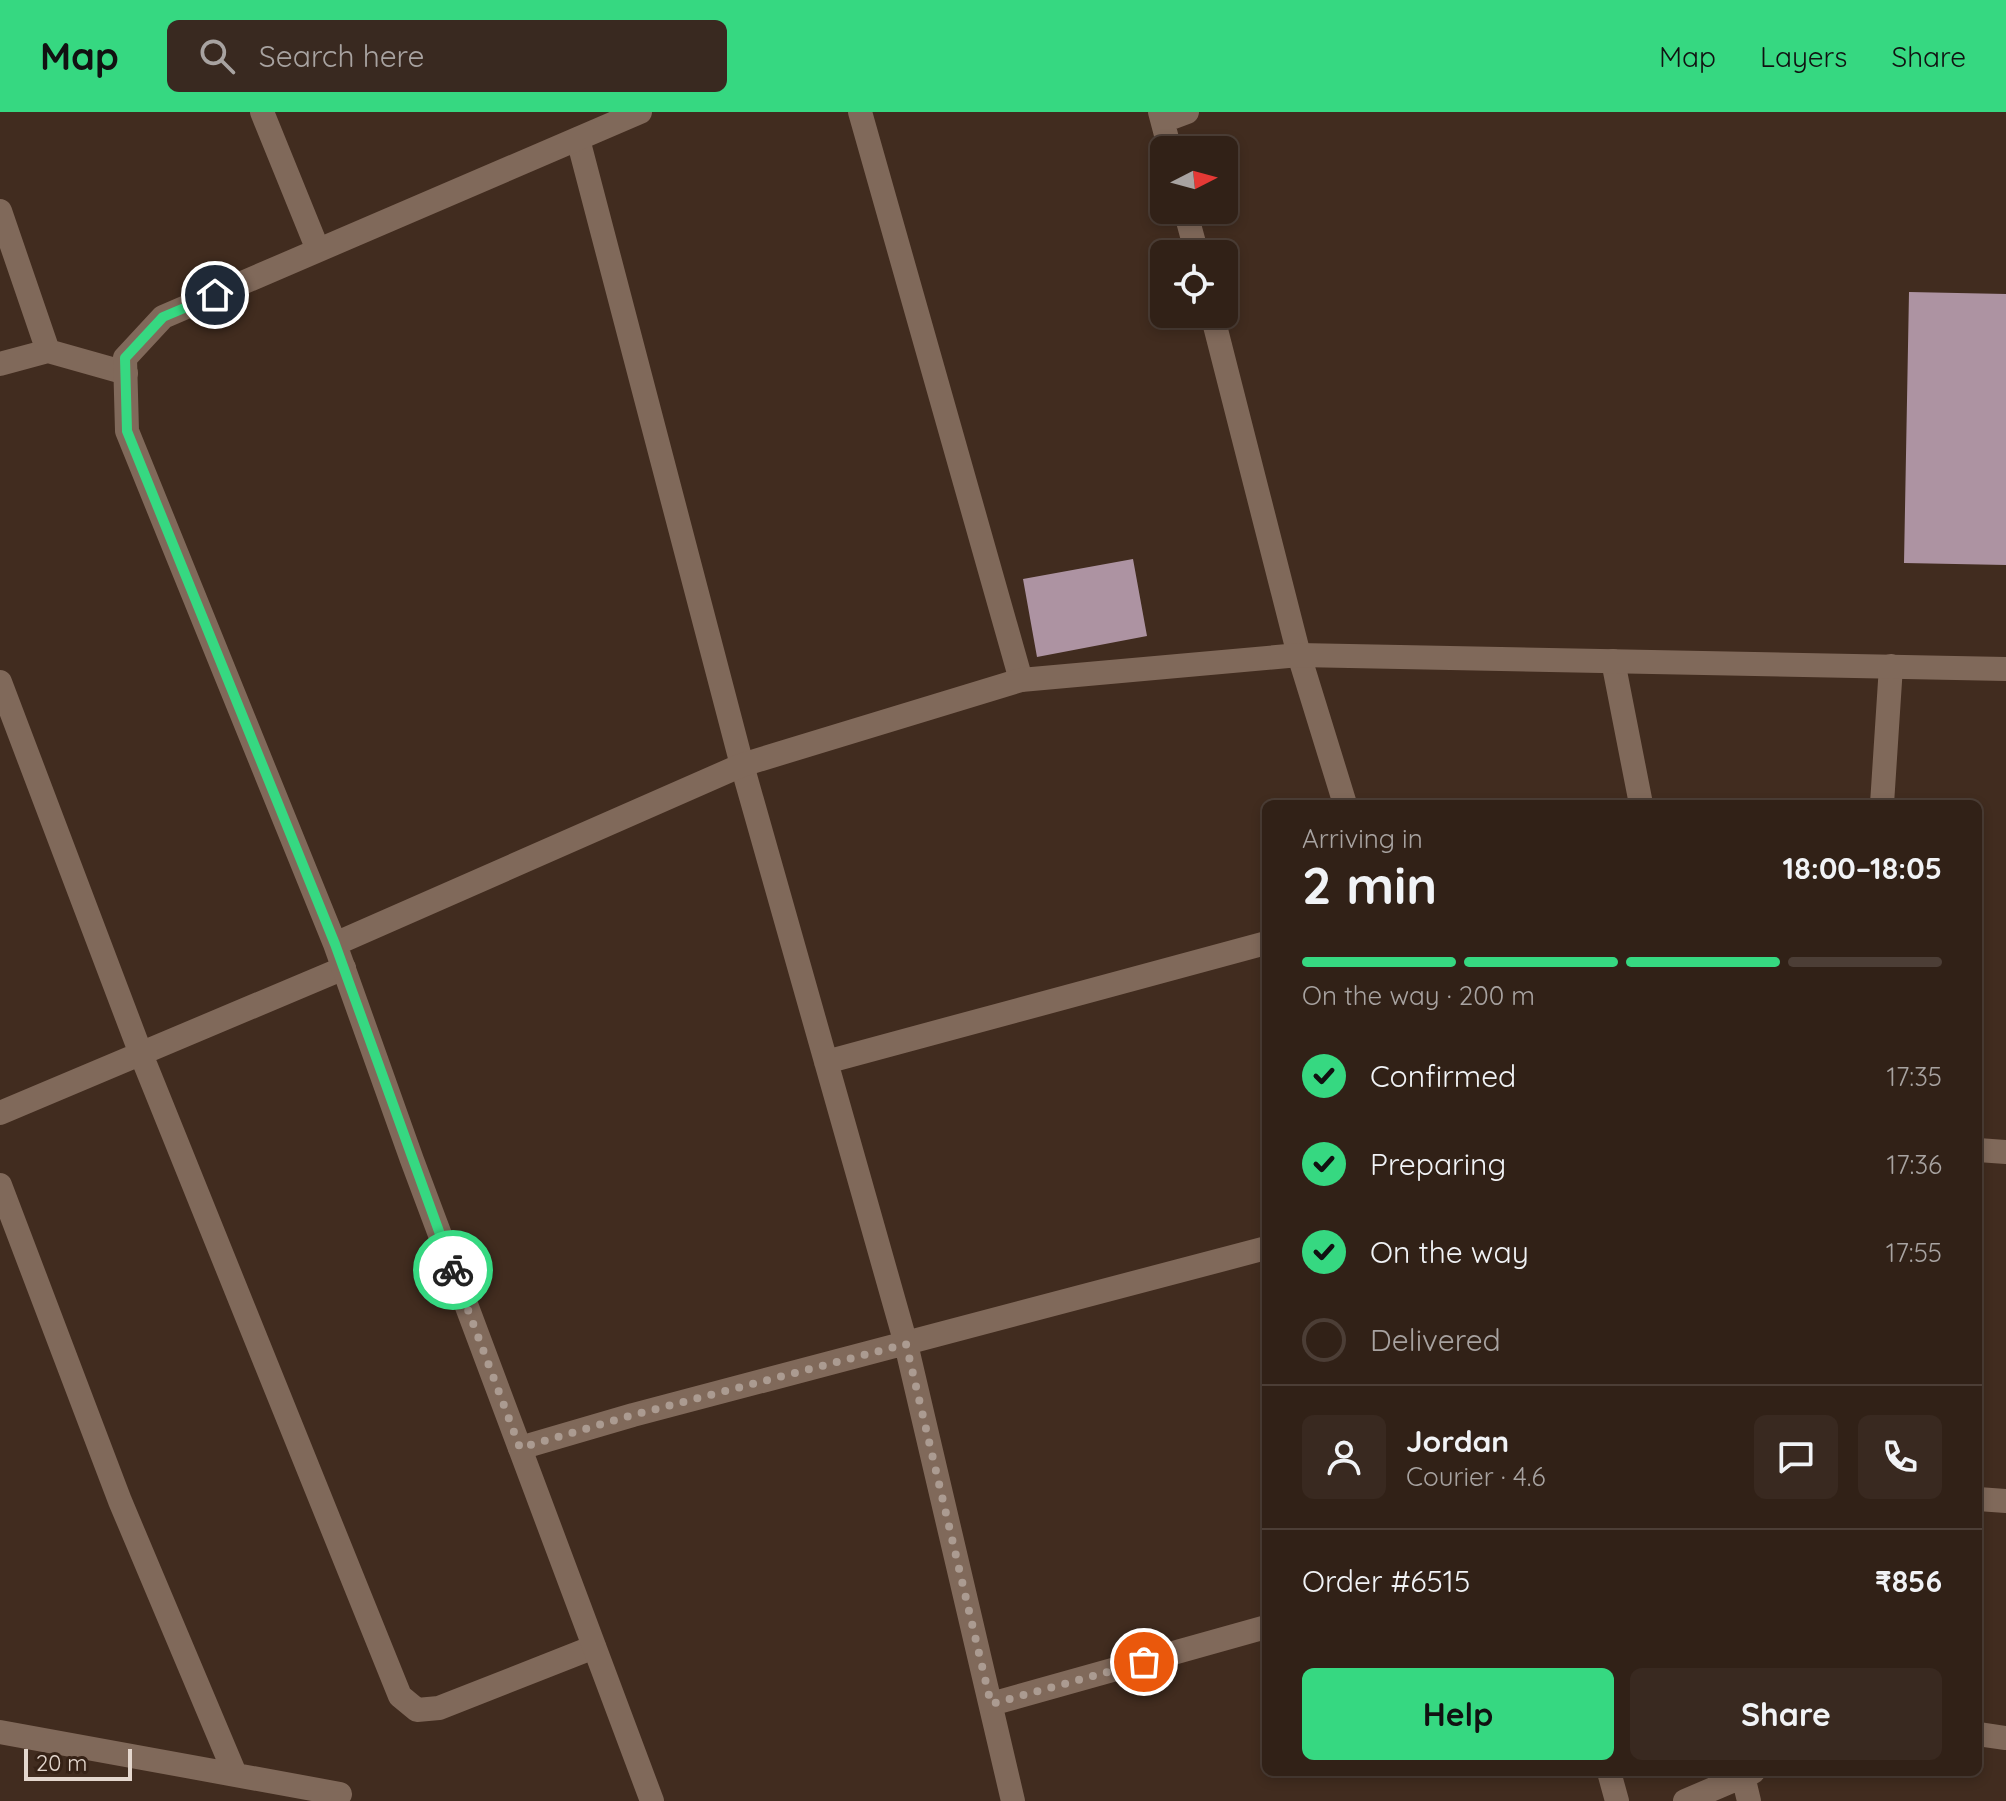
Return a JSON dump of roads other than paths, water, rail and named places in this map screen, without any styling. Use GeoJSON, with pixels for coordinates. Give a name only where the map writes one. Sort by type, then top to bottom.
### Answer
{"type":"FeatureCollection","features":[{"type":"Feature","properties":{"kind":"street"},"geometry":{"type":"LineString","coordinates":[[262,112],[318,250]]}},
{"type":"Feature","properties":{"kind":"street"},"geometry":{"type":"LineString","coordinates":[[640,112],[163,317],[125,358],[127,431],[335,944],[652,1801]]}},
{"type":"Feature","properties":{"kind":"street"},"geometry":{"type":"LineString","coordinates":[[860,112],[1021,680]]}},
{"type":"Feature","properties":{"kind":"street"},"geometry":{"type":"LineString","coordinates":[[1167,136],[1162,116],[1187,112]]}},
{"type":"Feature","properties":{"kind":"street"},"geometry":{"type":"LineString","coordinates":[[578,139],[742,765],[906,1344],[1013,1801]]}},
{"type":"Feature","properties":{"kind":"street"},"geometry":{"type":"LineString","coordinates":[[0,211],[48,351]]}},
{"type":"Feature","properties":{"kind":"street"},"geometry":{"type":"LineString","coordinates":[[1216,328],[1299,655],[1344,800]]}},
{"type":"Feature","properties":{"kind":"street"},"geometry":{"type":"LineString","coordinates":[[0,364],[48,351],[126,373]]}},
{"type":"Feature","properties":{"kind":"street"},"geometry":{"type":"LineString","coordinates":[[335,944],[742,765],[1021,680],[1299,655],[2006,669]]}},
{"type":"Feature","properties":{"kind":"street"},"geometry":{"type":"LineString","coordinates":[[1613,661],[1640,800]]}},
{"type":"Feature","properties":{"kind":"street"},"geometry":{"type":"LineString","coordinates":[[1882,800],[1891,666]]}},
{"type":"Feature","properties":{"kind":"street"},"geometry":{"type":"LineString","coordinates":[[0,682],[141,1054],[400,1696],[417,1710],[439,1708],[594,1647]]}},
{"type":"Feature","properties":{"kind":"street"},"geometry":{"type":"LineString","coordinates":[[826,1062],[1262,944]]}},
{"type":"Feature","properties":{"kind":"street"},"geometry":{"type":"LineString","coordinates":[[0,1113],[344,968]]}},
{"type":"Feature","properties":{"kind":"street"},"geometry":{"type":"LineString","coordinates":[[1982,1150],[2006,1152]]}},
{"type":"Feature","properties":{"kind":"street"},"geometry":{"type":"LineString","coordinates":[[0,1185],[120,1501],[235,1774]]}},
{"type":"Feature","properties":{"kind":"street"},"geometry":{"type":"LineString","coordinates":[[520,1448],[633,1415],[1262,1249]]}},
{"type":"Feature","properties":{"kind":"street"},"geometry":{"type":"LineString","coordinates":[[1982,1499],[2006,1501]]}},
{"type":"Feature","properties":{"kind":"street"},"geometry":{"type":"LineString","coordinates":[[991,1704],[1262,1628]]}},
{"type":"Feature","properties":{"kind":"street"},"geometry":{"type":"LineString","coordinates":[[0,1732],[340,1794]]}},
{"type":"Feature","properties":{"kind":"street"},"geometry":{"type":"LineString","coordinates":[[1982,1735],[2006,1738]]}},
{"type":"Feature","properties":{"kind":"street"},"geometry":{"type":"LineString","coordinates":[[1610,1776],[1617,1801]]}},
{"type":"Feature","properties":{"kind":"street"},"geometry":{"type":"LineString","coordinates":[[1685,1801],[1743,1776]]}},
{"type":"Feature","properties":{"kind":"street"},"geometry":{"type":"LineString","coordinates":[[1748,1776],[1749,1801]]}}]}
